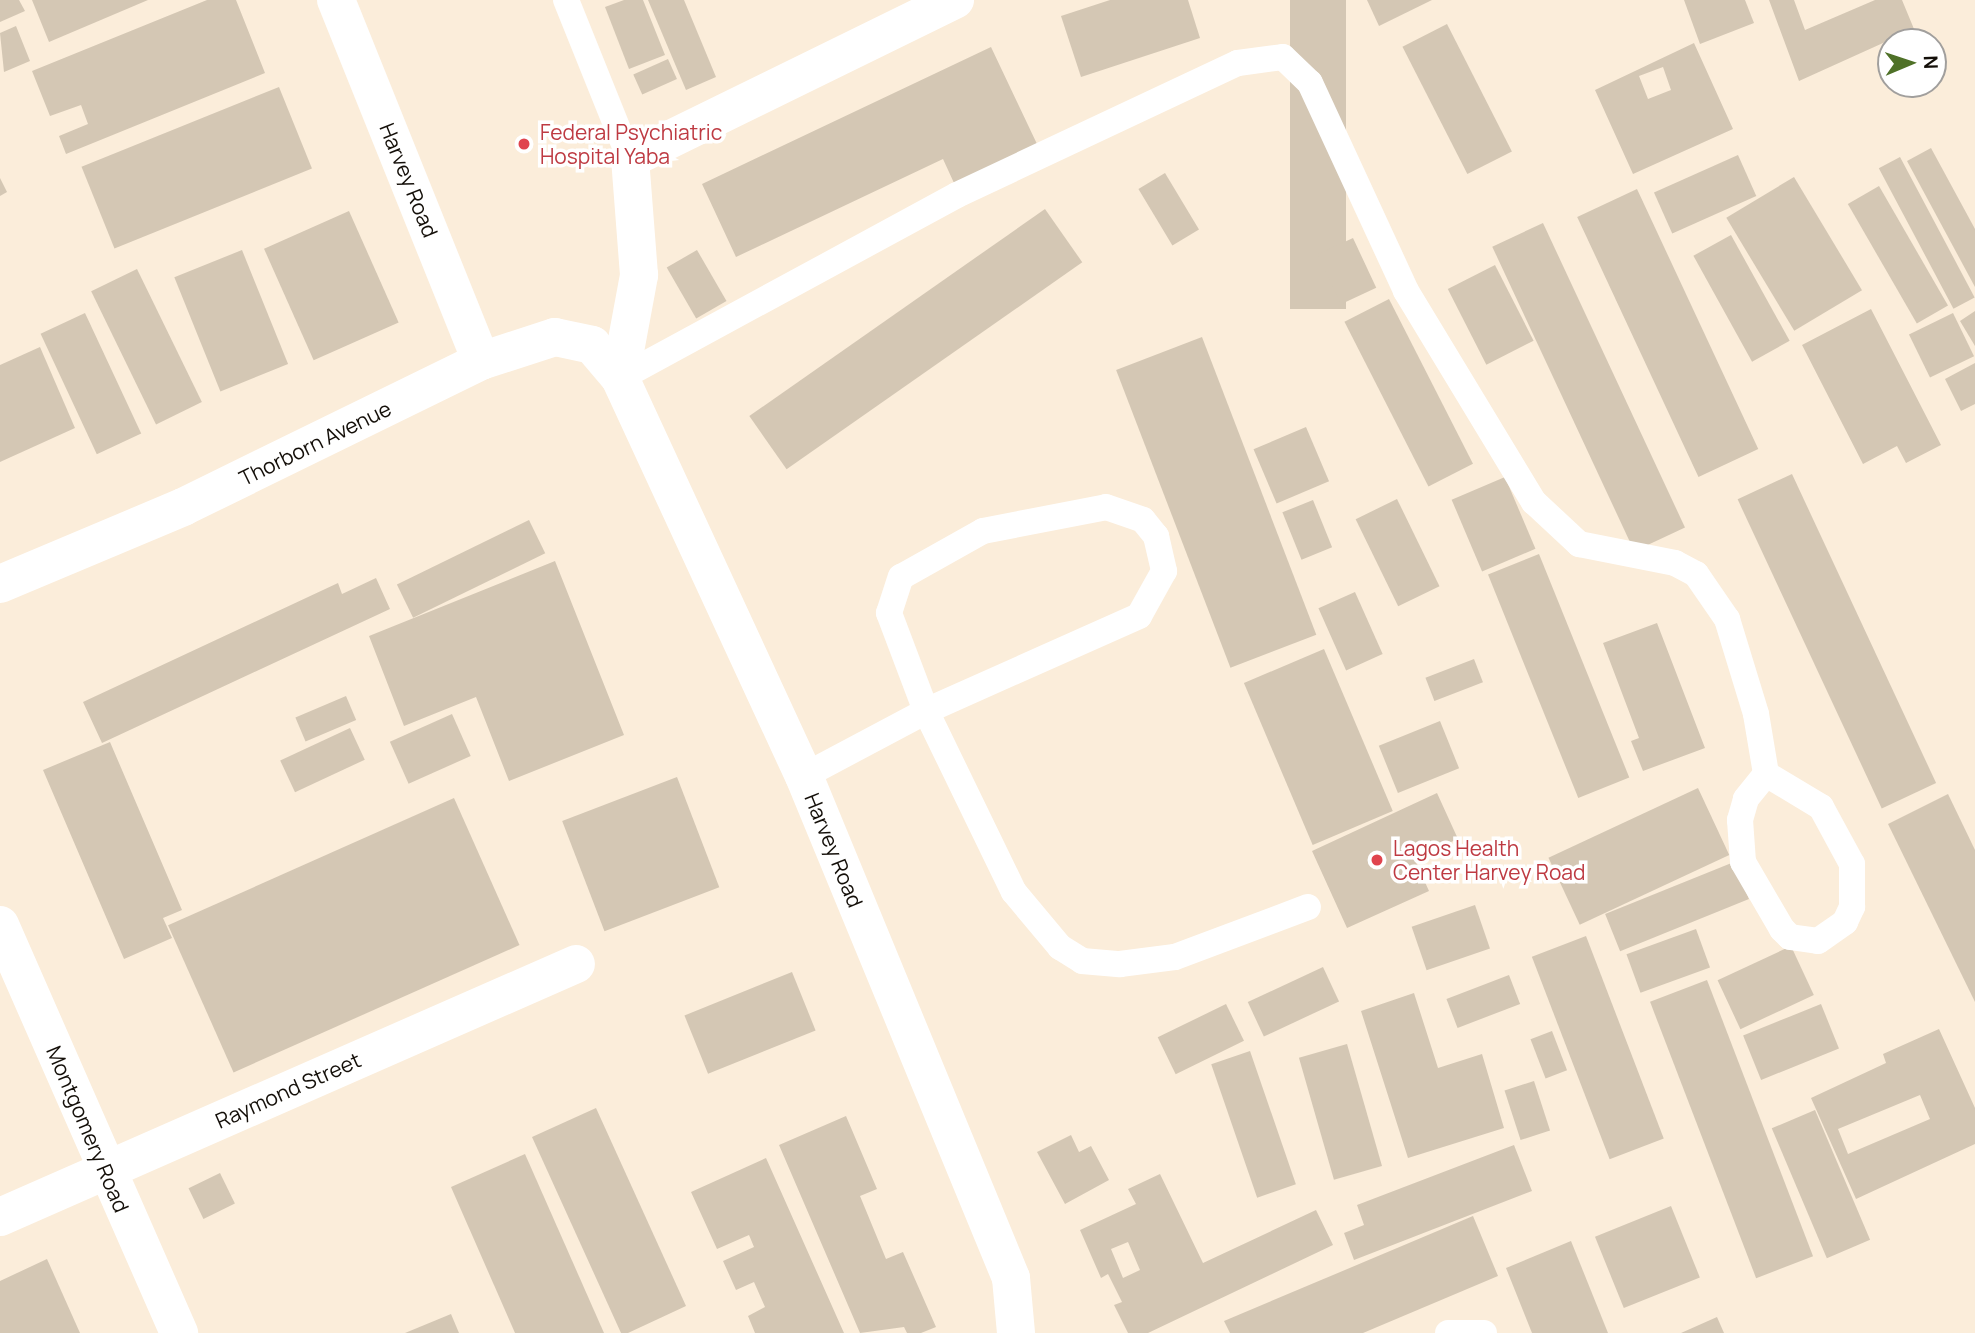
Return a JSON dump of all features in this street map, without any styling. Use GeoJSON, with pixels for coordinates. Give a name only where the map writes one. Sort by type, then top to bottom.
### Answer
{"type":"FeatureCollection","features":[{"type":"Feature","properties":{"kind":"street","name":"Harvey Road"},"geometry":{"type":"LineString","coordinates":[[336,0],[481,361]]}},
{"type":"Feature","properties":{"kind":"street"},"geometry":{"type":"LineString","coordinates":[[620,378],[639,275],[630,159],[955,0]]}},
{"type":"Feature","properties":{"kind":"street","name":"Thorborn Avenue"},"geometry":{"type":"LineString","coordinates":[[0,584],[183,507],[481,361],[555,337],[592,345],[620,378]]}},
{"type":"Feature","properties":{"kind":"street","name":"Harvey Road"},"geometry":{"type":"LineString","coordinates":[[620,378],[804,776],[1011,1278],[1016,1333]]}},
{"type":"Feature","properties":{"kind":"street","name":"Montgomery Road"},"geometry":{"type":"LineString","coordinates":[[0,925],[105,1170],[179,1333]]}},
{"type":"Feature","properties":{"kind":"street","name":"Raymond Street"},"geometry":{"type":"LineString","coordinates":[[0,1217],[576,964]]}},
{"type":"Feature","properties":{"kind":"lane"},"geometry":{"type":"LineString","coordinates":[[566,0],[630,159]]}},
{"type":"Feature","properties":{"kind":"lane"},"geometry":{"type":"LineString","coordinates":[[620,378],[957,195],[1238,63],[1283,57],[1310,83],[1406,291],[1534,502],[1579,544],[1675,563],[1704,585],[1727,619],[1756,714],[1766,774],[1746,799],[1740,820],[1743,862],[1782,929],[1790,937],[1818,942],[1845,922],[1852,907],[1852,864],[1821,807],[1766,774]]}},
{"type":"Feature","properties":{"kind":"lane"},"geometry":{"type":"LineString","coordinates":[[804,776],[926,711],[1139,616],[1164,571],[1156,536],[1143,520],[1106,507],[983,531],[901,577],[888,613],[926,711],[1014,892],[1060,947],[1082,961],[1175,957],[1308,906]]}},
{"type":"Feature","properties":{"kind":"lane"},"geometry":{"type":"LineString","coordinates":[[1448,1333],[1484,1333]]}},
{"type":"Feature","properties":{"kind":"building"},"geometry":{"type":"Polygon","coordinates":[[[0,0],[19,0],[25,11],[0,22],[0,0]]]}},
{"type":"Feature","properties":{"kind":"building"},"geometry":{"type":"Polygon","coordinates":[[[32,0],[148,0],[49,42],[32,0]]]}},
{"type":"Feature","properties":{"kind":"building"},"geometry":{"type":"Polygon","coordinates":[[[207,0],[236,0],[265,73],[66,154],[59,136],[88,124],[81,105],[50,116],[32,71],[207,0]]]}},
{"type":"Feature","properties":{"kind":"building"},"geometry":{"type":"Polygon","coordinates":[[[624,0],[643,0],[665,55],[629,69],[605,7],[624,0]]]}},
{"type":"Feature","properties":{"kind":"building"},"geometry":{"type":"Polygon","coordinates":[[[648,0],[684,0],[716,77],[686,90],[648,0]]]}},
{"type":"Feature","properties":{"kind":"building"},"geometry":{"type":"Polygon","coordinates":[[[1110,0],[1188,0],[1200,38],[1081,77],[1061,16],[1110,0]]]}},
{"type":"Feature","properties":{"kind":"building"},"geometry":{"type":"Polygon","coordinates":[[[1290,0],[1346,0],[1346,309],[1290,309],[1290,0]]]}},
{"type":"Feature","properties":{"kind":"building"},"geometry":{"type":"Polygon","coordinates":[[[1367,0],[1432,0],[1379,26],[1367,0]]]}},
{"type":"Feature","properties":{"kind":"building"},"geometry":{"type":"Polygon","coordinates":[[[1684,0],[1745,0],[1754,23],[1700,44],[1684,0]]]}},
{"type":"Feature","properties":{"kind":"building"},"geometry":{"type":"Polygon","coordinates":[[[1769,0],[1794,0],[1805,30],[1875,0],[1902,0],[1914,28],[1877,28],[1877,46],[1799,81],[1769,0]]]}},
{"type":"Feature","properties":{"kind":"building"},"geometry":{"type":"Polygon","coordinates":[[[1447,24],[1512,151],[1467,174],[1402,47],[1447,24]]]}},
{"type":"Feature","properties":{"kind":"building"},"geometry":{"type":"Polygon","coordinates":[[[16,26],[30,61],[4,72],[0,33],[16,26]]]}},
{"type":"Feature","properties":{"kind":"building"},"geometry":{"type":"Polygon","coordinates":[[[1694,43],[1733,129],[1633,174],[1595,90],[1694,43]],[[1663,67],[1639,76],[1648,99],[1671,90],[1663,67]]]}},
{"type":"Feature","properties":{"kind":"building"},"geometry":{"type":"Polygon","coordinates":[[[991,47],[1037,144],[954,183],[943,159],[736,257],[702,184],[991,47]]]}},
{"type":"Feature","properties":{"kind":"building"},"geometry":{"type":"Polygon","coordinates":[[[668,59],[677,79],[642,95],[633,74],[668,59]]]}},
{"type":"Feature","properties":{"kind":"building"},"geometry":{"type":"Polygon","coordinates":[[[279,87],[312,169],[114,248],[82,167],[279,87]]]}},
{"type":"Feature","properties":{"kind":"building"},"geometry":{"type":"Polygon","coordinates":[[[1931,148],[1975,229],[1975,287],[1907,161],[1931,148]]]}},
{"type":"Feature","properties":{"kind":"building"},"geometry":{"type":"Polygon","coordinates":[[[1738,155],[1756,196],[1672,234],[1654,192],[1738,155]]]}},
{"type":"Feature","properties":{"kind":"building"},"geometry":{"type":"Polygon","coordinates":[[[1900,157],[1975,297],[1953,309],[1879,168],[1900,157]]]}},
{"type":"Feature","properties":{"kind":"building"},"geometry":{"type":"Polygon","coordinates":[[[1165,173],[1199,230],[1172,246],[1138,189],[1165,173]]]}},
{"type":"Feature","properties":{"kind":"building"},"geometry":{"type":"Polygon","coordinates":[[[1794,177],[1862,290],[1794,331],[1726,218],[1794,177]]]}},
{"type":"Feature","properties":{"kind":"building"},"geometry":{"type":"Polygon","coordinates":[[[0,178],[7,192],[0,196],[0,178]]]}},
{"type":"Feature","properties":{"kind":"building"},"geometry":{"type":"Polygon","coordinates":[[[1879,186],[1948,306],[1917,324],[1848,204],[1879,186]]]}},
{"type":"Feature","properties":{"kind":"building"},"geometry":{"type":"Polygon","coordinates":[[[1637,189],[1758,449],[1698,477],[1577,217],[1637,189]]]}},
{"type":"Feature","properties":{"kind":"building"},"geometry":{"type":"Polygon","coordinates":[[[1045,209],[1082,262],[787,469],[749,416],[1045,209]]]}},
{"type":"Feature","properties":{"kind":"building"},"geometry":{"type":"Polygon","coordinates":[[[349,211],[399,322],[314,360],[264,249],[349,211]]]}},
{"type":"Feature","properties":{"kind":"building"},"geometry":{"type":"Polygon","coordinates":[[[1543,223],[1685,528],[1634,551],[1492,247],[1543,223]]]}},
{"type":"Feature","properties":{"kind":"building"},"geometry":{"type":"Polygon","coordinates":[[[1731,235],[1790,341],[1752,362],[1693,256],[1731,235]]]}},
{"type":"Feature","properties":{"kind":"building"},"geometry":{"type":"Polygon","coordinates":[[[1353,238],[1376,288],[1341,304],[1318,254],[1353,238]]]}},
{"type":"Feature","properties":{"kind":"building"},"geometry":{"type":"Polygon","coordinates":[[[242,250],[288,364],[220,391],[174,277],[242,250]]]}},
{"type":"Feature","properties":{"kind":"building"},"geometry":{"type":"Polygon","coordinates":[[[697,250],[726,301],[696,319],[667,268],[697,250]]]}},
{"type":"Feature","properties":{"kind":"building"},"geometry":{"type":"Polygon","coordinates":[[[1495,265],[1534,341],[1486,365],[1448,289],[1495,265]]]}},
{"type":"Feature","properties":{"kind":"building"},"geometry":{"type":"Polygon","coordinates":[[[137,269],[202,402],[156,424],[91,291],[137,269]]]}},
{"type":"Feature","properties":{"kind":"building"},"geometry":{"type":"Polygon","coordinates":[[[1389,299],[1473,464],[1428,487],[1344,322],[1389,299]]]}},
{"type":"Feature","properties":{"kind":"building"},"geometry":{"type":"Polygon","coordinates":[[[1871,309],[1941,445],[1906,463],[1897,446],[1863,464],[1802,345],[1871,309]]]}},
{"type":"Feature","properties":{"kind":"building"},"geometry":{"type":"Polygon","coordinates":[[[1975,311],[1975,346],[1960,321],[1975,311]]]}},
{"type":"Feature","properties":{"kind":"building"},"geometry":{"type":"Polygon","coordinates":[[[85,313],[141,434],[97,454],[41,334],[85,313]]]}},
{"type":"Feature","properties":{"kind":"building"},"geometry":{"type":"Polygon","coordinates":[[[1953,313],[1974,356],[1930,378],[1909,334],[1953,313]]]}},
{"type":"Feature","properties":{"kind":"building"},"geometry":{"type":"Polygon","coordinates":[[[1202,337],[1316,635],[1230,668],[1116,370],[1202,337]]]}},
{"type":"Feature","properties":{"kind":"building"},"geometry":{"type":"Polygon","coordinates":[[[40,347],[75,428],[0,462],[0,365],[40,347]]]}},
{"type":"Feature","properties":{"kind":"building"},"geometry":{"type":"Polygon","coordinates":[[[1975,363],[1975,404],[1961,411],[1945,379],[1975,363]]]}},
{"type":"Feature","properties":{"kind":"building"},"geometry":{"type":"Polygon","coordinates":[[[1306,427],[1329,481],[1277,504],[1254,449],[1306,427]]]}},
{"type":"Feature","properties":{"kind":"building"},"geometry":{"type":"Polygon","coordinates":[[[1792,474],[1936,783],[1882,808],[1738,499],[1792,474]]]}},
{"type":"Feature","properties":{"kind":"building"},"geometry":{"type":"Polygon","coordinates":[[[1505,477],[1535,549],[1482,571],[1452,500],[1505,477]]]}},
{"type":"Feature","properties":{"kind":"building"},"geometry":{"type":"Polygon","coordinates":[[[1397,499],[1440,586],[1398,606],[1356,519],[1397,499]]]}},
{"type":"Feature","properties":{"kind":"building"},"geometry":{"type":"Polygon","coordinates":[[[1313,500],[1332,547],[1302,560],[1282,512],[1313,500]]]}},
{"type":"Feature","properties":{"kind":"building"},"geometry":{"type":"Polygon","coordinates":[[[529,520],[545,553],[413,618],[397,584],[529,520]]]}},
{"type":"Feature","properties":{"kind":"building"},"geometry":{"type":"Polygon","coordinates":[[[1539,554],[1629,777],[1578,798],[1488,575],[1539,554]]]}},
{"type":"Feature","properties":{"kind":"building"},"geometry":{"type":"Polygon","coordinates":[[[555,561],[624,735],[509,781],[476,697],[404,726],[369,636],[555,561]]]}},
{"type":"Feature","properties":{"kind":"building"},"geometry":{"type":"Polygon","coordinates":[[[376,578],[390,609],[102,743],[83,702],[338,583],[342,594],[376,578]]]}},
{"type":"Feature","properties":{"kind":"building"},"geometry":{"type":"Polygon","coordinates":[[[1355,592],[1383,654],[1346,670],[1318,608],[1355,592]]]}},
{"type":"Feature","properties":{"kind":"building"},"geometry":{"type":"Polygon","coordinates":[[[1657,623],[1705,748],[1643,771],[1631,741],[1639,738],[1603,643],[1657,623]]]}},
{"type":"Feature","properties":{"kind":"building"},"geometry":{"type":"Polygon","coordinates":[[[1324,649],[1393,811],[1313,845],[1244,683],[1324,649]]]}},
{"type":"Feature","properties":{"kind":"building"},"geometry":{"type":"Polygon","coordinates":[[[1474,659],[1483,682],[1434,701],[1425,678],[1474,659]]]}},
{"type":"Feature","properties":{"kind":"building"},"geometry":{"type":"Polygon","coordinates":[[[346,696],[356,720],[306,741],[295,717],[346,696]]]}},
{"type":"Feature","properties":{"kind":"building"},"geometry":{"type":"Polygon","coordinates":[[[452,714],[471,756],[409,784],[390,742],[452,714]]]}},
{"type":"Feature","properties":{"kind":"building"},"geometry":{"type":"Polygon","coordinates":[[[1440,721],[1459,768],[1398,793],[1379,746],[1440,721]]]}},
{"type":"Feature","properties":{"kind":"building"},"geometry":{"type":"Polygon","coordinates":[[[350,728],[365,760],[295,792],[280,761],[350,728]]]}},
{"type":"Feature","properties":{"kind":"building"},"geometry":{"type":"Polygon","coordinates":[[[110,742],[182,910],[163,918],[172,938],[124,959],[43,770],[110,742]]]}},
{"type":"Feature","properties":{"kind":"building"},"geometry":{"type":"Polygon","coordinates":[[[677,777],[719,887],[604,931],[562,821],[677,777]]]}},
{"type":"Feature","properties":{"kind":"building"},"geometry":{"type":"Polygon","coordinates":[[[1698,788],[1729,855],[1580,925],[1548,858],[1698,788]]]}},
{"type":"Feature","properties":{"kind":"building"},"geometry":{"type":"Polygon","coordinates":[[[1437,793],[1458,839],[1414,858],[1429,891],[1347,928],[1312,851],[1437,793]]]}},
{"type":"Feature","properties":{"kind":"building"},"geometry":{"type":"Polygon","coordinates":[[[1948,794],[1975,850],[1975,1002],[1888,824],[1948,794]]]}},
{"type":"Feature","properties":{"kind":"building"},"geometry":{"type":"Polygon","coordinates":[[[454,798],[519,945],[234,1072],[168,925],[454,798]]]}},
{"type":"Feature","properties":{"kind":"building"},"geometry":{"type":"Polygon","coordinates":[[[1734,862],[1749,899],[1620,951],[1605,914],[1734,862]]]}},
{"type":"Feature","properties":{"kind":"building"},"geometry":{"type":"Polygon","coordinates":[[[1475,905],[1490,948],[1427,970],[1412,927],[1475,905]]]}},
{"type":"Feature","properties":{"kind":"building"},"geometry":{"type":"Polygon","coordinates":[[[1696,929],[1710,968],[1640,993],[1626,954],[1696,929]]]}},
{"type":"Feature","properties":{"kind":"building"},"geometry":{"type":"Polygon","coordinates":[[[1586,936],[1664,1139],[1610,1159],[1532,957],[1586,936]]]}},
{"type":"Feature","properties":{"kind":"building"},"geometry":{"type":"Polygon","coordinates":[[[1791,946],[1814,995],[1740,1029],[1718,980],[1791,946]]]}},
{"type":"Feature","properties":{"kind":"building"},"geometry":{"type":"Polygon","coordinates":[[[1323,967],[1339,1001],[1264,1037],[1248,1002],[1323,967]]]}},
{"type":"Feature","properties":{"kind":"building"},"geometry":{"type":"Polygon","coordinates":[[[792,972],[816,1030],[708,1074],[684,1015],[792,972]]]}},
{"type":"Feature","properties":{"kind":"building"},"geometry":{"type":"Polygon","coordinates":[[[1509,975],[1520,1004],[1458,1028],[1446,999],[1509,975]]]}},
{"type":"Feature","properties":{"kind":"building"},"geometry":{"type":"Polygon","coordinates":[[[1707,980],[1813,1256],[1756,1278],[1650,1002],[1707,980]]]}},
{"type":"Feature","properties":{"kind":"building"},"geometry":{"type":"Polygon","coordinates":[[[1414,993],[1438,1068],[1482,1054],[1504,1128],[1408,1158],[1361,1011],[1414,993]]]}},
{"type":"Feature","properties":{"kind":"building"},"geometry":{"type":"Polygon","coordinates":[[[1226,1004],[1244,1041],[1176,1074],[1158,1037],[1226,1004]]]}},
{"type":"Feature","properties":{"kind":"building"},"geometry":{"type":"Polygon","coordinates":[[[1821,1004],[1839,1049],[1761,1080],[1743,1035],[1821,1004]]]}},
{"type":"Feature","properties":{"kind":"building"},"geometry":{"type":"Polygon","coordinates":[[[1939,1029],[1975,1108],[1975,1144],[1856,1199],[1811,1098],[1886,1063],[1883,1054],[1939,1029]],[[1920,1095],[1838,1129],[1848,1154],[1930,1119],[1920,1095]]]}},
{"type":"Feature","properties":{"kind":"building"},"geometry":{"type":"Polygon","coordinates":[[[1552,1031],[1567,1070],[1546,1078],[1531,1039],[1552,1031]]]}},
{"type":"Feature","properties":{"kind":"building"},"geometry":{"type":"Polygon","coordinates":[[[1347,1044],[1382,1166],[1334,1180],[1299,1058],[1347,1044]]]}},
{"type":"Feature","properties":{"kind":"building"},"geometry":{"type":"Polygon","coordinates":[[[1250,1051],[1296,1184],[1257,1198],[1211,1064],[1250,1051]]]}},
{"type":"Feature","properties":{"kind":"building"},"geometry":{"type":"Polygon","coordinates":[[[1534,1081],[1550,1130],[1521,1140],[1505,1091],[1534,1081]]]}},
{"type":"Feature","properties":{"kind":"building"},"geometry":{"type":"Polygon","coordinates":[[[596,1108],[686,1306],[628,1333],[621,1333],[532,1137],[596,1108]]]}},
{"type":"Feature","properties":{"kind":"building"},"geometry":{"type":"Polygon","coordinates":[[[1815,1110],[1870,1240],[1827,1258],[1772,1128],[1815,1110]]]}},
{"type":"Feature","properties":{"kind":"building"},"geometry":{"type":"Polygon","coordinates":[[[846,1116],[877,1189],[860,1196],[886,1259],[903,1252],[936,1327],[921,1333],[907,1333],[904,1327],[860,1333],[779,1145],[846,1116]]]}},
{"type":"Feature","properties":{"kind":"building"},"geometry":{"type":"Polygon","coordinates":[[[1071,1135],[1079,1152],[1091,1146],[1109,1180],[1065,1204],[1037,1152],[1071,1135]]]}},
{"type":"Feature","properties":{"kind":"building"},"geometry":{"type":"Polygon","coordinates":[[[1514,1145],[1532,1191],[1354,1260],[1344,1233],[1364,1225],[1357,1205],[1514,1145]]]}},
{"type":"Feature","properties":{"kind":"building"},"geometry":{"type":"Polygon","coordinates":[[[525,1154],[604,1333],[515,1333],[451,1187],[525,1154]]]}},
{"type":"Feature","properties":{"kind":"building"},"geometry":{"type":"Polygon","coordinates":[[[766,1158],[844,1333],[755,1333],[748,1316],[765,1307],[754,1282],[736,1290],[723,1261],[754,1247],[749,1235],[717,1249],[691,1192],[766,1158]]]}},
{"type":"Feature","properties":{"kind":"building"},"geometry":{"type":"Polygon","coordinates":[[[220,1173],[235,1204],[203,1219],[189,1188],[220,1173]]]}},
{"type":"Feature","properties":{"kind":"building"},"geometry":{"type":"Polygon","coordinates":[[[1160,1174],[1203,1263],[1316,1210],[1333,1245],[1148,1333],[1128,1333],[1114,1305],[1122,1302],[1108,1274],[1101,1278],[1080,1230],[1136,1204],[1128,1189],[1160,1174]],[[1128,1242],[1111,1249],[1123,1278],[1140,1270],[1128,1242]]]}},
{"type":"Feature","properties":{"kind":"building"},"geometry":{"type":"Polygon","coordinates":[[[1671,1206],[1700,1277],[1624,1308],[1595,1237],[1671,1206]]]}},
{"type":"Feature","properties":{"kind":"building"},"geometry":{"type":"Polygon","coordinates":[[[1473,1216],[1498,1276],[1363,1333],[1230,1333],[1224,1321],[1473,1216]]]}},
{"type":"Feature","properties":{"kind":"building"},"geometry":{"type":"Polygon","coordinates":[[[1571,1241],[1608,1333],[1532,1333],[1506,1268],[1571,1241]]]}},
{"type":"Feature","properties":{"kind":"building"},"geometry":{"type":"Polygon","coordinates":[[[47,1259],[80,1333],[0,1333],[0,1281],[47,1259]]]}},
{"type":"Feature","properties":{"kind":"building"},"geometry":{"type":"Polygon","coordinates":[[[451,1314],[459,1333],[405,1333],[451,1314]]]}},
{"type":"Feature","properties":{"kind":"building"},"geometry":{"type":"Polygon","coordinates":[[[1717,1317],[1724,1333],[1681,1333],[1717,1317]]]}},
{"type":"Feature","properties":{"kind":"place","name":"Federal Psychiatric Hospital Yaba"},"geometry":{"type":"Point","coordinates":[524,144]}},
{"type":"Feature","properties":{"kind":"place","name":"Lagos Health Center Harvey Road"},"geometry":{"type":"Point","coordinates":[1377,860]}}]}
